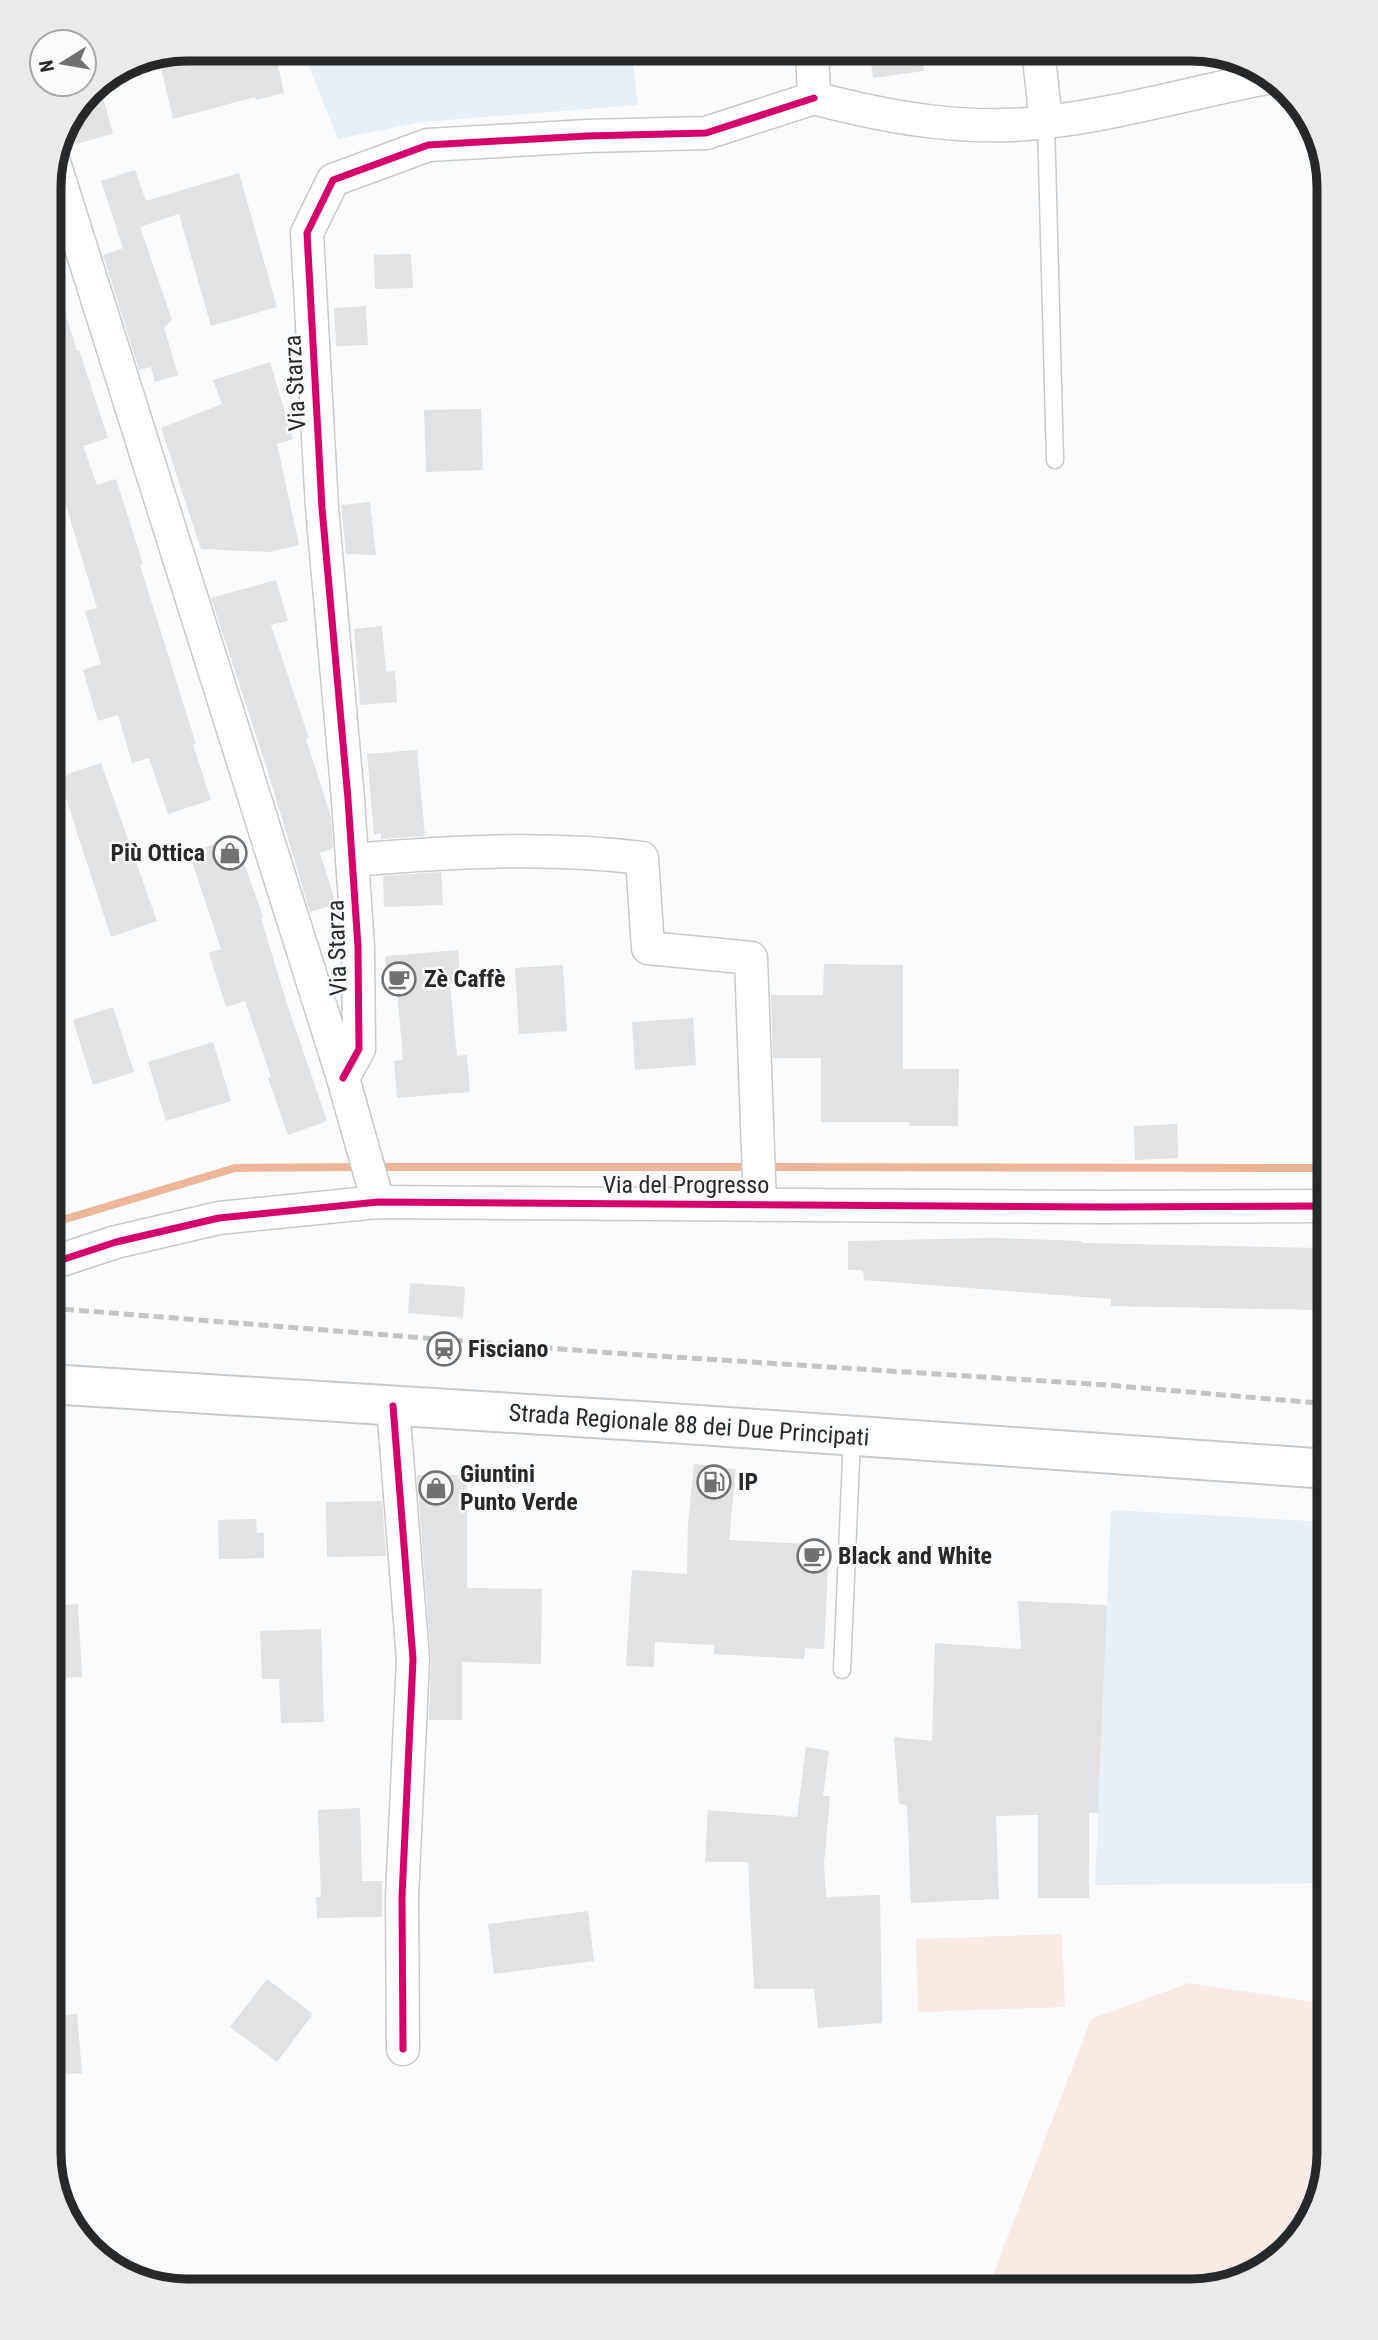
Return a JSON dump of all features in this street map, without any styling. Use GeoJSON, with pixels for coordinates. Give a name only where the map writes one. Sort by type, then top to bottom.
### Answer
{"type":"FeatureCollection","features":[{"type":"Feature","properties":{"kind":"main road","name":"Strada Regionale 88 dei Due Principati"},"geometry":{"type":"LineString","coordinates":[[61,1385],[1317,1468]]}},
{"type":"Feature","properties":{"kind":"street"},"geometry":{"type":"LineString","coordinates":[[813,62],[814,97],[869,113],[968,125],[1046,122],[1257,80]]}},
{"type":"Feature","properties":{"kind":"street"},"geometry":{"type":"LineString","coordinates":[[1039,62],[1046,122]]}},
{"type":"Feature","properties":{"kind":"street","name":"Via Starza"},"geometry":{"type":"LineString","coordinates":[[343,1078],[359,1049],[358,947],[322,508],[307,233],[333,180],[428,145],[587,136],[706,133],[814,97]]}},
{"type":"Feature","properties":{"kind":"street"},"geometry":{"type":"LineString","coordinates":[[62,187],[343,1078],[375,1193]]}},
{"type":"Feature","properties":{"kind":"street"},"geometry":{"type":"LineString","coordinates":[[352,860],[437,853],[555,852],[595,852],[642,858],[648,948],[751,958],[759,1195]]}},
{"type":"Feature","properties":{"kind":"street","name":"Via del Progresso"},"geometry":{"type":"LineString","coordinates":[[61,1260],[116,1242],[219,1218],[375,1193],[759,1195],[1090,1207],[1317,1206]]}},
{"type":"Feature","properties":{"kind":"street"},"geometry":{"type":"LineString","coordinates":[[393,1406],[413,1659],[402,1897],[403,2049]]}},
{"type":"Feature","properties":{"kind":"lane"},"geometry":{"type":"LineString","coordinates":[[1046,122],[1055,460]]}},
{"type":"Feature","properties":{"kind":"lane"},"geometry":{"type":"LineString","coordinates":[[842,1670],[852,1436]]}},
{"type":"Feature","properties":{"kind":"shaded area"},"geometry":{"type":"Polygon","coordinates":[[[307,62],[633,62],[638,105],[420,122],[338,139],[307,62]]]}},
{"type":"Feature","properties":{"kind":"shaded area"},"geometry":{"type":"Polygon","coordinates":[[[1111,1510],[1317,1521],[1317,1883],[1095,1885],[1111,1510]]]}},
{"type":"Feature","properties":{"kind":"shaded area"},"geometry":{"type":"Polygon","coordinates":[[[1062,1934],[1065,2007],[918,2012],[916,1939],[1062,1934]]]}},
{"type":"Feature","properties":{"kind":"shaded area"},"geometry":{"type":"Polygon","coordinates":[[[1189,1983],[1317,2002],[1316,2170],[1307,2201],[1296,2223],[1274,2248],[1261,2258],[1232,2272],[1191,2279],[992,2279],[1091,2019],[1189,1983]]]}},
{"type":"Feature","properties":{"kind":"building"},"geometry":{"type":"Polygon","coordinates":[[[277,62],[284,93],[256,100],[255,97],[173,119],[160,64],[277,62]]]}},
{"type":"Feature","properties":{"kind":"building"},"geometry":{"type":"Polygon","coordinates":[[[871,62],[923,62],[924,71],[873,78],[871,62]]]}},
{"type":"Feature","properties":{"kind":"building"},"geometry":{"type":"Polygon","coordinates":[[[102,94],[113,134],[68,146],[82,117],[102,94]]]}},
{"type":"Feature","properties":{"kind":"building"},"geometry":{"type":"Polygon","coordinates":[[[135,170],[146,201],[239,173],[277,307],[211,326],[179,214],[140,227],[172,320],[164,327],[178,375],[155,382],[151,367],[139,370],[103,255],[123,248],[101,181],[135,170]]]}},
{"type":"Feature","properties":{"kind":"building"},"geometry":{"type":"Polygon","coordinates":[[[411,254],[413,288],[375,289],[374,255],[411,254]]]}},
{"type":"Feature","properties":{"kind":"building"},"geometry":{"type":"Polygon","coordinates":[[[62,301],[108,438],[83,446],[97,485],[116,479],[211,800],[168,814],[149,758],[132,763],[118,715],[98,721],[83,670],[101,664],[85,611],[97,608],[62,492],[62,301]]]}},
{"type":"Feature","properties":{"kind":"building"},"geometry":{"type":"Polygon","coordinates":[[[366,306],[368,345],[336,346],[334,308],[366,306]]]}},
{"type":"Feature","properties":{"kind":"building"},"geometry":{"type":"Polygon","coordinates":[[[270,362],[293,439],[277,444],[299,545],[269,552],[201,549],[161,428],[222,404],[213,380],[270,362]]]}},
{"type":"Feature","properties":{"kind":"building"},"geometry":{"type":"Polygon","coordinates":[[[481,409],[483,470],[426,472],[424,410],[481,409]]]}},
{"type":"Feature","properties":{"kind":"building"},"geometry":{"type":"Polygon","coordinates":[[[370,502],[376,555],[346,554],[341,505],[370,502]]]}},
{"type":"Feature","properties":{"kind":"building"},"geometry":{"type":"Polygon","coordinates":[[[276,580],[288,621],[271,625],[309,738],[306,739],[331,817],[333,848],[320,853],[336,904],[310,912],[211,598],[276,580]]]}},
{"type":"Feature","properties":{"kind":"building"},"geometry":{"type":"Polygon","coordinates":[[[382,626],[386,672],[395,671],[397,702],[360,705],[354,629],[382,626]]]}},
{"type":"Feature","properties":{"kind":"building"},"geometry":{"type":"Polygon","coordinates":[[[417,750],[425,836],[381,839],[381,833],[374,835],[367,754],[417,750]]]}},
{"type":"Feature","properties":{"kind":"building"},"geometry":{"type":"Polygon","coordinates":[[[101,763],[157,921],[111,937],[62,785],[62,776],[101,763]]]}},
{"type":"Feature","properties":{"kind":"building"},"geometry":{"type":"Polygon","coordinates":[[[235,837],[327,1121],[288,1135],[245,1001],[226,1007],[209,953],[221,949],[189,853],[235,837]]]}},
{"type":"Feature","properties":{"kind":"building"},"geometry":{"type":"Polygon","coordinates":[[[441,872],[443,905],[384,907],[383,876],[441,872]]]}},
{"type":"Feature","properties":{"kind":"building"},"geometry":{"type":"Polygon","coordinates":[[[458,950],[461,982],[450,983],[457,1056],[467,1055],[470,1092],[397,1098],[394,1061],[403,1060],[397,991],[388,992],[385,958],[458,950]]]}},
{"type":"Feature","properties":{"kind":"building"},"geometry":{"type":"Polygon","coordinates":[[[824,964],[903,965],[903,1069],[959,1069],[958,1126],[909,1126],[909,1122],[821,1122],[821,1058],[773,1058],[771,995],[823,995],[824,964]]]}},
{"type":"Feature","properties":{"kind":"building"},"geometry":{"type":"Polygon","coordinates":[[[563,965],[567,1031],[519,1034],[515,968],[563,965]]]}},
{"type":"Feature","properties":{"kind":"building"},"geometry":{"type":"Polygon","coordinates":[[[113,1007],[134,1072],[93,1085],[73,1020],[113,1007]]]}},
{"type":"Feature","properties":{"kind":"building"},"geometry":{"type":"Polygon","coordinates":[[[693,1018],[696,1065],[635,1070],[632,1022],[693,1018]]]}},
{"type":"Feature","properties":{"kind":"building"},"geometry":{"type":"Polygon","coordinates":[[[213,1042],[231,1101],[166,1121],[148,1062],[213,1042]]]}},
{"type":"Feature","properties":{"kind":"building"},"geometry":{"type":"Polygon","coordinates":[[[1177,1124],[1178,1158],[1135,1160],[1134,1126],[1177,1124]]]}},
{"type":"Feature","properties":{"kind":"building"},"geometry":{"type":"Polygon","coordinates":[[[992,1238],[1082,1243],[1317,1248],[1317,1310],[1111,1306],[1111,1299],[864,1280],[863,1270],[848,1270],[848,1241],[992,1238]]]}},
{"type":"Feature","properties":{"kind":"building","name":"Fisciano"},"geometry":{"type":"Polygon","coordinates":[[[410,1283],[465,1287],[463,1318],[408,1313],[410,1283]]]}},
{"type":"Feature","properties":{"kind":"building"},"geometry":{"type":"Polygon","coordinates":[[[694,1464],[736,1469],[729,1540],[829,1545],[824,1649],[805,1648],[804,1659],[714,1654],[714,1645],[655,1642],[654,1667],[626,1666],[632,1570],[687,1574],[688,1523],[694,1464]]]}},
{"type":"Feature","properties":{"kind":"building"},"geometry":{"type":"Polygon","coordinates":[[[417,1475],[467,1475],[467,1588],[542,1589],[541,1664],[462,1662],[462,1720],[429,1720],[431,1658],[417,1475]]]}},
{"type":"Feature","properties":{"kind":"building"},"geometry":{"type":"Polygon","coordinates":[[[382,1501],[386,1556],[327,1557],[326,1502],[382,1501]]]}},
{"type":"Feature","properties":{"kind":"building"},"geometry":{"type":"Polygon","coordinates":[[[256,1519],[257,1533],[264,1533],[264,1558],[219,1559],[218,1520],[256,1519]]]}},
{"type":"Feature","properties":{"kind":"building"},"geometry":{"type":"Polygon","coordinates":[[[1018,1601],[1107,1605],[1098,1813],[1089,1813],[1089,1898],[1038,1898],[1038,1815],[996,1816],[999,1899],[911,1903],[907,1805],[899,1804],[894,1737],[932,1741],[935,1643],[1021,1649],[1018,1601]]]}},
{"type":"Feature","properties":{"kind":"building"},"geometry":{"type":"Polygon","coordinates":[[[78,1604],[82,1677],[61,1678],[61,1605],[78,1604]]]}},
{"type":"Feature","properties":{"kind":"building"},"geometry":{"type":"Polygon","coordinates":[[[321,1629],[324,1722],[281,1723],[279,1679],[262,1679],[260,1631],[321,1629]]]}},
{"type":"Feature","properties":{"kind":"building"},"geometry":{"type":"Polygon","coordinates":[[[806,1747],[829,1751],[823,1796],[830,1796],[824,1863],[826,1897],[880,1895],[882,2023],[818,2028],[814,1989],[754,1989],[748,1862],[705,1862],[708,1810],[797,1817],[806,1747]]]}},
{"type":"Feature","properties":{"kind":"building"},"geometry":{"type":"Polygon","coordinates":[[[360,1808],[362,1881],[382,1881],[382,1917],[317,1918],[316,1897],[321,1897],[318,1810],[360,1808]]]}},
{"type":"Feature","properties":{"kind":"building"},"geometry":{"type":"Polygon","coordinates":[[[588,1911],[594,1961],[494,1974],[488,1924],[588,1911]]]}},
{"type":"Feature","properties":{"kind":"building"},"geometry":{"type":"Polygon","coordinates":[[[267,1979],[313,2014],[277,2062],[230,2027],[267,1979]]]}},
{"type":"Feature","properties":{"kind":"building"},"geometry":{"type":"Polygon","coordinates":[[[77,2014],[82,2073],[61,2075],[61,2016],[77,2014]]]}},
{"type":"Feature","properties":{"kind":"waterway"},"geometry":{"type":"LineString","coordinates":[[61,1220],[235,1168],[360,1167]]}},
{"type":"Feature","properties":{"kind":"waterway"},"geometry":{"type":"LineString","coordinates":[[376,1167],[752,1167]]}},
{"type":"Feature","properties":{"kind":"waterway"},"geometry":{"type":"LineString","coordinates":[[765,1167],[1317,1168]]}},
{"type":"Feature","properties":{"kind":"railway"},"geometry":{"type":"LineString","coordinates":[[61,1309],[612,1353],[1107,1385],[1317,1403]]}},
{"type":"Feature","properties":{"kind":"cycle path"},"geometry":{"type":"LineString","coordinates":[[343,1078],[359,1049],[358,947],[348,799],[322,508],[307,233],[333,180],[428,145],[587,136],[706,133],[814,98]]}},
{"type":"Feature","properties":{"kind":"cycle path"},"geometry":{"type":"LineString","coordinates":[[61,1260],[116,1242],[219,1218],[378,1202],[1317,1206]]}},
{"type":"Feature","properties":{"kind":"cycle path"},"geometry":{"type":"LineString","coordinates":[[393,1406],[413,1659],[402,1897],[403,2049]]}},
{"type":"Feature","properties":{"kind":"place","name":"Più Ottica"},"geometry":{"type":"Point","coordinates":[230,853]}},
{"type":"Feature","properties":{"kind":"place","name":"Zè Caffè"},"geometry":{"type":"Point","coordinates":[399,979]}},
{"type":"Feature","properties":{"kind":"place","name":"Fisciano"},"geometry":{"type":"Point","coordinates":[444,1349]}},
{"type":"Feature","properties":{"kind":"place","name":"IP"},"geometry":{"type":"Point","coordinates":[714,1482]}},
{"type":"Feature","properties":{"kind":"place","name":"Giuntini Punto Verde"},"geometry":{"type":"Point","coordinates":[436,1488]}},
{"type":"Feature","properties":{"kind":"place","name":"Black and White"},"geometry":{"type":"Point","coordinates":[814,1556]}}]}
